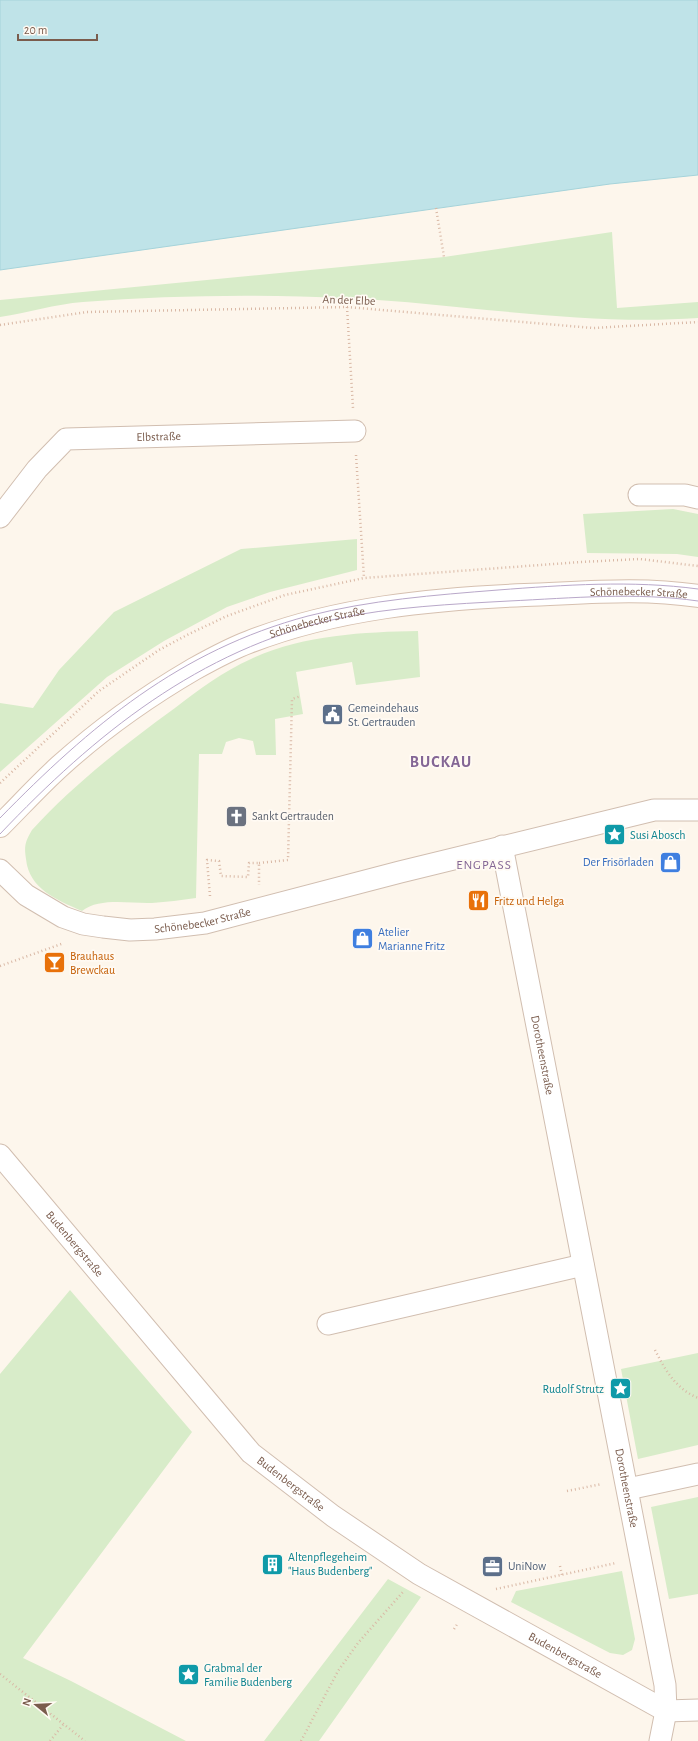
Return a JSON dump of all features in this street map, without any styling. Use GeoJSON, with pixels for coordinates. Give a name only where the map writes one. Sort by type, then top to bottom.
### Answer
{"type":"FeatureCollection","features":[{"type":"Feature","properties":{"kind":"main road","name":"Schönebecker Straße"},"geometry":{"type":"LineString","coordinates":[[0,826],[60,765],[136,705],[161,688],[207,662],[256,640],[316,620],[370,609],[469,598],[629,591],[676,592],[698,596]]}},
{"type":"Feature","properties":{"kind":"street","name":"Elbstraße"},"geometry":{"type":"LineString","coordinates":[[0,517],[37,469],[66,439],[355,431]]}},
{"type":"Feature","properties":{"kind":"street"},"geometry":{"type":"LineString","coordinates":[[640,495],[685,495],[698,498]]}},
{"type":"Feature","properties":{"kind":"street","name":"Schönebecker Straße"},"geometry":{"type":"LineString","coordinates":[[0,870],[16,886],[38,903],[63,917],[83,924],[130,930],[205,923],[502,846],[654,810],[698,810]]}},
{"type":"Feature","properties":{"kind":"street","name":"Dorotheenstraße"},"geometry":{"type":"LineString","coordinates":[[502,846],[583,1265],[642,1558],[665,1685],[666,1711],[660,1741]]}},
{"type":"Feature","properties":{"kind":"street","name":"Budenbergstraße"},"geometry":{"type":"LineString","coordinates":[[0,1156],[251,1453],[333,1516],[419,1574],[666,1711]]}},
{"type":"Feature","properties":{"kind":"street"},"geometry":{"type":"LineString","coordinates":[[328,1324],[583,1265]]}},
{"type":"Feature","properties":{"kind":"street"},"geometry":{"type":"LineString","coordinates":[[627,1484],[698,1474]]}},
{"type":"Feature","properties":{"kind":"street"},"geometry":{"type":"LineString","coordinates":[[666,1711],[698,1710]]}},
{"type":"Feature","properties":{"kind":"path"},"geometry":{"type":"LineString","coordinates":[[436,208],[444,257]]}},
{"type":"Feature","properties":{"kind":"path"},"geometry":{"type":"LineString","coordinates":[[347,307],[364,578]]}},
{"type":"Feature","properties":{"kind":"path","name":"An der Elbe"},"geometry":{"type":"LineString","coordinates":[[0,325],[87,312],[347,307],[593,328],[698,322]]}},
{"type":"Feature","properties":{"kind":"path"},"geometry":{"type":"LineString","coordinates":[[0,783],[99,691],[160,650],[189,634]]}},
{"type":"Feature","properties":{"kind":"path"},"geometry":{"type":"LineString","coordinates":[[208,878],[207,860],[219,861],[221,876],[248,877],[249,864],[288,860],[292,699],[300,696]]}},
{"type":"Feature","properties":{"kind":"path"},"geometry":{"type":"LineString","coordinates":[[258,876],[259,863]]}},
{"type":"Feature","properties":{"kind":"path"},"geometry":{"type":"LineString","coordinates":[[0,966],[64,943],[83,924]]}},
{"type":"Feature","properties":{"kind":"path"},"geometry":{"type":"LineString","coordinates":[[655,1350],[675,1383],[698,1398]]}},
{"type":"Feature","properties":{"kind":"path"},"geometry":{"type":"LineString","coordinates":[[567,1491],[627,1484]]}},
{"type":"Feature","properties":{"kind":"path"},"geometry":{"type":"LineString","coordinates":[[461,1597],[642,1558]]}},
{"type":"Feature","properties":{"kind":"path"},"geometry":{"type":"LineString","coordinates":[[560,1566],[562,1575]]}},
{"type":"Feature","properties":{"kind":"path"},"geometry":{"type":"LineString","coordinates":[[301,1741],[338,1671],[358,1643],[419,1574]]}},
{"type":"Feature","properties":{"kind":"path"},"geometry":{"type":"LineString","coordinates":[[0,1674],[85,1741]]}},
{"type":"Feature","properties":{"kind":"path"},"geometry":{"type":"LineString","coordinates":[[50,1741],[63,1725]]}},
{"type":"Feature","properties":{"kind":"green space"},"geometry":{"type":"Polygon","coordinates":[[[612,232],[617,308],[698,302],[698,318],[654,320],[566,317],[391,301],[281,296],[149,298],[83,302],[0,317],[0,300],[444,257],[612,232]]]}},
{"type":"Feature","properties":{"kind":"green space"},"geometry":{"type":"Polygon","coordinates":[[[673,509],[698,514],[698,557],[677,554],[587,553],[583,514],[673,509]]]}},
{"type":"Feature","properties":{"kind":"green space"},"geometry":{"type":"Polygon","coordinates":[[[357,539],[357,570],[270,592],[227,607],[164,641],[107,677],[0,772],[0,703],[33,708],[59,670],[114,612],[241,549],[357,539]]]}},
{"type":"Feature","properties":{"kind":"green space"},"geometry":{"type":"Polygon","coordinates":[[[418,631],[420,677],[356,685],[352,662],[296,672],[303,714],[275,719],[276,755],[256,755],[253,741],[239,738],[226,742],[222,754],[199,754],[196,898],[169,902],[116,902],[98,904],[82,911],[54,898],[38,886],[32,878],[28,869],[25,851],[26,841],[32,830],[82,781],[118,751],[221,675],[251,659],[271,651],[312,640],[333,636],[376,632],[418,631]]]}},
{"type":"Feature","properties":{"kind":"green space"},"geometry":{"type":"Polygon","coordinates":[[[70,1290],[192,1432],[23,1658],[71,1681],[186,1741],[0,1741],[0,1374],[70,1290]]]}},
{"type":"Feature","properties":{"kind":"green space"},"geometry":{"type":"Polygon","coordinates":[[[698,1353],[698,1445],[638,1459],[621,1369],[698,1353]]]}},
{"type":"Feature","properties":{"kind":"green space"},"geometry":{"type":"Polygon","coordinates":[[[698,1497],[698,1594],[669,1599],[651,1507],[698,1497]]]}},
{"type":"Feature","properties":{"kind":"green space"},"geometry":{"type":"Polygon","coordinates":[[[622,1571],[635,1639],[632,1650],[623,1655],[610,1653],[511,1602],[516,1591],[622,1571]]]}},
{"type":"Feature","properties":{"kind":"green space"},"geometry":{"type":"Polygon","coordinates":[[[388,1579],[421,1597],[319,1741],[264,1741],[388,1579]]]}},
{"type":"Feature","properties":{"kind":"water"},"geometry":{"type":"Polygon","coordinates":[[[0,0],[698,0],[698,175],[610,184],[0,270],[0,0]]]}},
{"type":"Feature","properties":{"kind":"tram line"},"geometry":{"type":"LineString","coordinates":[[0,818],[68,752],[140,695],[178,671],[219,649],[262,631],[331,610],[427,596],[523,588],[598,584],[673,586],[698,589]]}},
{"type":"Feature","properties":{"kind":"tram line"},"geometry":{"type":"LineString","coordinates":[[0,834],[36,797],[73,763],[112,730],[152,701],[195,674],[239,652],[286,633],[336,619],[357,615],[444,605],[604,596],[675,598],[698,601]]}},
{"type":"Feature","properties":{"kind":"place","name":"Gemeindehaus St. Gertrauden"},"geometry":{"type":"Point","coordinates":[332,715]}},
{"type":"Feature","properties":{"kind":"place","name":"Sankt Gertrauden"},"geometry":{"type":"Point","coordinates":[236,816]}},
{"type":"Feature","properties":{"kind":"place","name":"Susi Abosch"},"geometry":{"type":"Point","coordinates":[615,835]}},
{"type":"Feature","properties":{"kind":"place","name":"Der Frisörladen"},"geometry":{"type":"Point","coordinates":[670,862]}},
{"type":"Feature","properties":{"kind":"place","name":"Fritz und Helga"},"geometry":{"type":"Point","coordinates":[478,901]}},
{"type":"Feature","properties":{"kind":"place","name":"Atelier Marianne Fritz"},"geometry":{"type":"Point","coordinates":[363,939]}},
{"type":"Feature","properties":{"kind":"place","name":"Brauhaus Brewckau"},"geometry":{"type":"Point","coordinates":[55,963]}},
{"type":"Feature","properties":{"kind":"place","name":"Rudolf Strutz"},"geometry":{"type":"Point","coordinates":[620,1389]}},
{"type":"Feature","properties":{"kind":"place","name":"Altenpflegeheim \"Haus Budenberg\""},"geometry":{"type":"Point","coordinates":[273,1564]}},
{"type":"Feature","properties":{"kind":"place","name":"UniNow"},"geometry":{"type":"Point","coordinates":[492,1566]}},
{"type":"Feature","properties":{"kind":"place","name":"Grabmal der Familie Budenberg"},"geometry":{"type":"Point","coordinates":[189,1675]}},
{"type":"Feature","properties":{"kind":"district","name":"BUCKAU"},"geometry":{"type":"Point","coordinates":[441,762]}},
{"type":"Feature","properties":{"kind":"district","name":"ENGPASS"},"geometry":{"type":"Point","coordinates":[484,865]}}]}
